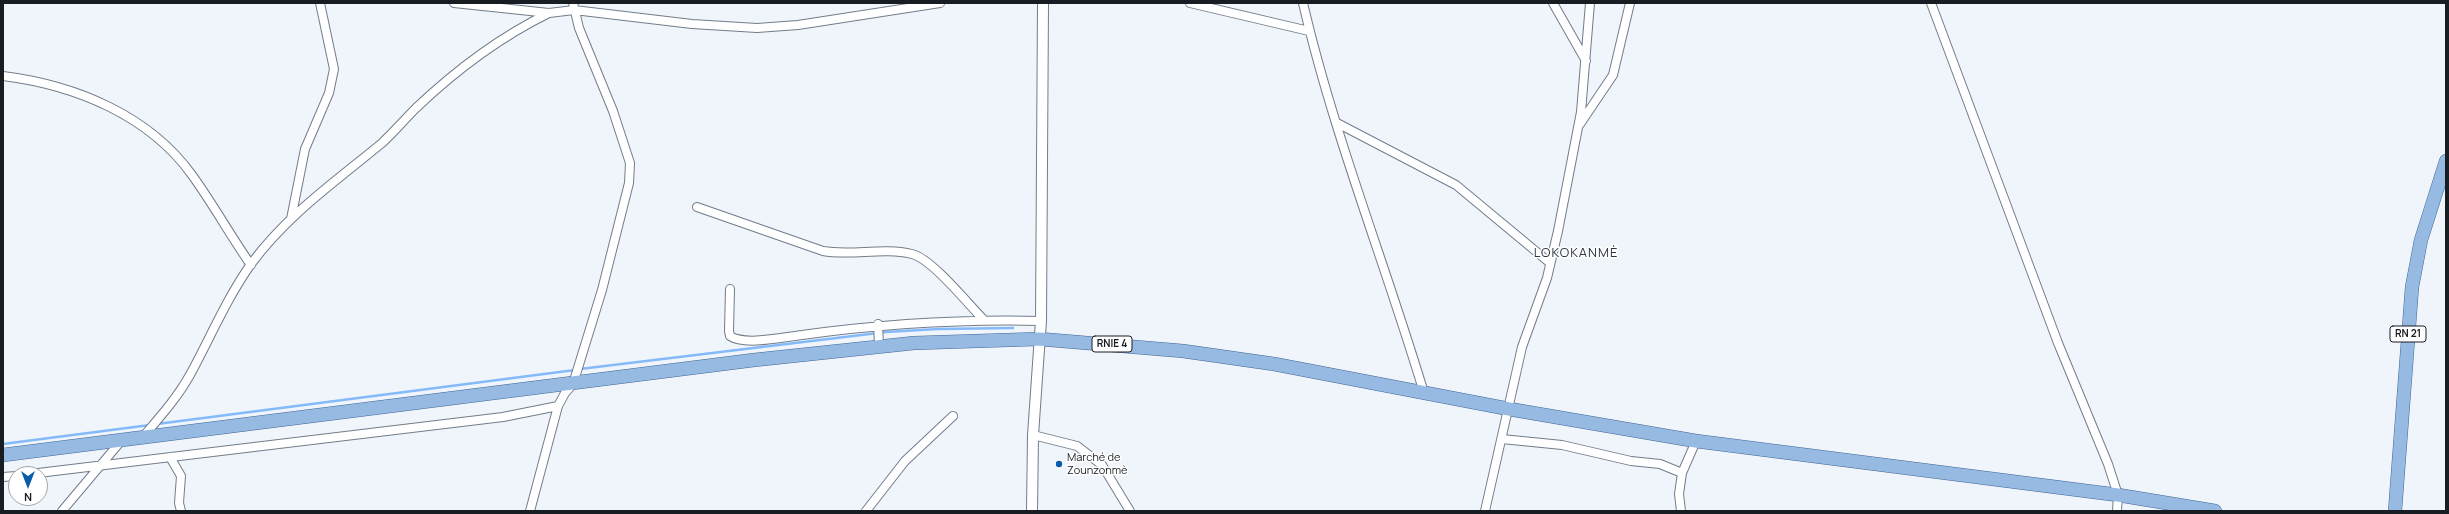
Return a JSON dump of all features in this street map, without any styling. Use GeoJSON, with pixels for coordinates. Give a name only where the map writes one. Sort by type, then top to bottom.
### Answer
{"type":"FeatureCollection","features":[{"type":"Feature","properties":{"kind":"main road","name":"RN 21"},"geometry":{"type":"LineString","coordinates":[[2395,511],[2412,287],[2421,240],[2446,161]]}},
{"type":"Feature","properties":{"kind":"main road","name":"RNIE 4"},"geometry":{"type":"LineString","coordinates":[[3,455],[573,384],[878,334],[1039,339],[1183,351],[1274,364],[1508,410],[1696,441],[2118,495],[2215,511]]}},
{"type":"Feature","properties":{"kind":"street"},"geometry":{"type":"LineString","coordinates":[[291,219],[305,149],[329,93],[334,69],[320,3]]}},
{"type":"Feature","properties":{"kind":"street"},"geometry":{"type":"LineString","coordinates":[[454,3],[549,13]]}},
{"type":"Feature","properties":{"kind":"street"},"geometry":{"type":"LineString","coordinates":[[142,438],[172,402],[191,373],[228,300],[250,265],[291,219],[383,142],[417,108],[476,58],[526,24],[549,13],[574,6],[671,22],[757,28],[798,25],[940,3]]}},
{"type":"Feature","properties":{"kind":"street"},"geometry":{"type":"LineString","coordinates":[[1032,511],[1033,435],[1041,321],[1043,3]]}},
{"type":"Feature","properties":{"kind":"street"},"geometry":{"type":"LineString","coordinates":[[1190,3],[1310,31]]}},
{"type":"Feature","properties":{"kind":"street"},"geometry":{"type":"LineString","coordinates":[[1303,3],[1337,123],[1424,393]]}},
{"type":"Feature","properties":{"kind":"street"},"geometry":{"type":"LineString","coordinates":[[1553,3],[1586,60]]}},
{"type":"Feature","properties":{"kind":"street"},"geometry":{"type":"LineString","coordinates":[[1485,511],[1489,486],[1502,439],[1522,347],[1550,263],[1579,126],[1590,3]]}},
{"type":"Feature","properties":{"kind":"street"},"geometry":{"type":"LineString","coordinates":[[1579,126],[1613,75],[1630,3]]}},
{"type":"Feature","properties":{"kind":"street"},"geometry":{"type":"LineString","coordinates":[[1931,3],[2058,344],[2108,464],[2118,495],[2117,511]]}},
{"type":"Feature","properties":{"kind":"street"},"geometry":{"type":"LineString","coordinates":[[530,511],[558,406],[565,392],[573,384],[602,290],[629,183],[630,163],[621,130],[579,28],[574,6]]}},
{"type":"Feature","properties":{"kind":"street"},"geometry":{"type":"LineString","coordinates":[[3,76],[63,89],[121,112],[146,128],[167,146],[192,174],[250,265]]}},
{"type":"Feature","properties":{"kind":"street"},"geometry":{"type":"LineString","coordinates":[[1337,123],[1456,185],[1550,263]]}},
{"type":"Feature","properties":{"kind":"street"},"geometry":{"type":"LineString","coordinates":[[697,207],[823,251],[839,254],[900,252],[917,255],[932,266],[983,319]]}},
{"type":"Feature","properties":{"kind":"street"},"geometry":{"type":"LineString","coordinates":[[730,289],[729,331],[730,336],[740,341],[878,334],[983,319],[1041,321]]}},
{"type":"Feature","properties":{"kind":"street"},"geometry":{"type":"LineString","coordinates":[[48,472],[496,418],[558,406]]}},
{"type":"Feature","properties":{"kind":"street"},"geometry":{"type":"LineString","coordinates":[[866,511],[906,460],[953,416]]}},
{"type":"Feature","properties":{"kind":"street"},"geometry":{"type":"LineString","coordinates":[[1033,435],[1077,446],[1102,465],[1130,511]]}},
{"type":"Feature","properties":{"kind":"street"},"geometry":{"type":"LineString","coordinates":[[1502,439],[1562,445],[1630,461],[1660,464],[1682,473]]}},
{"type":"Feature","properties":{"kind":"street"},"geometry":{"type":"LineString","coordinates":[[65,510],[121,441]]}},
{"type":"Feature","properties":{"kind":"street"},"geometry":{"type":"LineString","coordinates":[[1681,511],[1679,494],[1682,473],[1696,441]]}},
{"type":"Feature","properties":{"kind":"street"},"geometry":{"type":"LineString","coordinates":[[170,457],[180,476],[179,503],[181,511]]}},
{"type":"Feature","properties":{"kind":"waterway"},"geometry":{"type":"LineString","coordinates":[[580,369],[886,332],[938,329],[1013,328]]}},
{"type":"Feature","properties":{"kind":"waterway"},"geometry":{"type":"LineString","coordinates":[[157,424],[575,370]]}},
{"type":"Feature","properties":{"kind":"waterway"},"geometry":{"type":"LineString","coordinates":[[3,444],[150,425]]}},
{"type":"Feature","properties":{"kind":"place","name":"Marché de Zounzonmè"},"geometry":{"type":"Point","coordinates":[1059,464]}},
{"type":"Feature","properties":{"kind":"district","name":"LOKOKANMÈ"},"geometry":{"type":"Point","coordinates":[1576,253]}}]}
